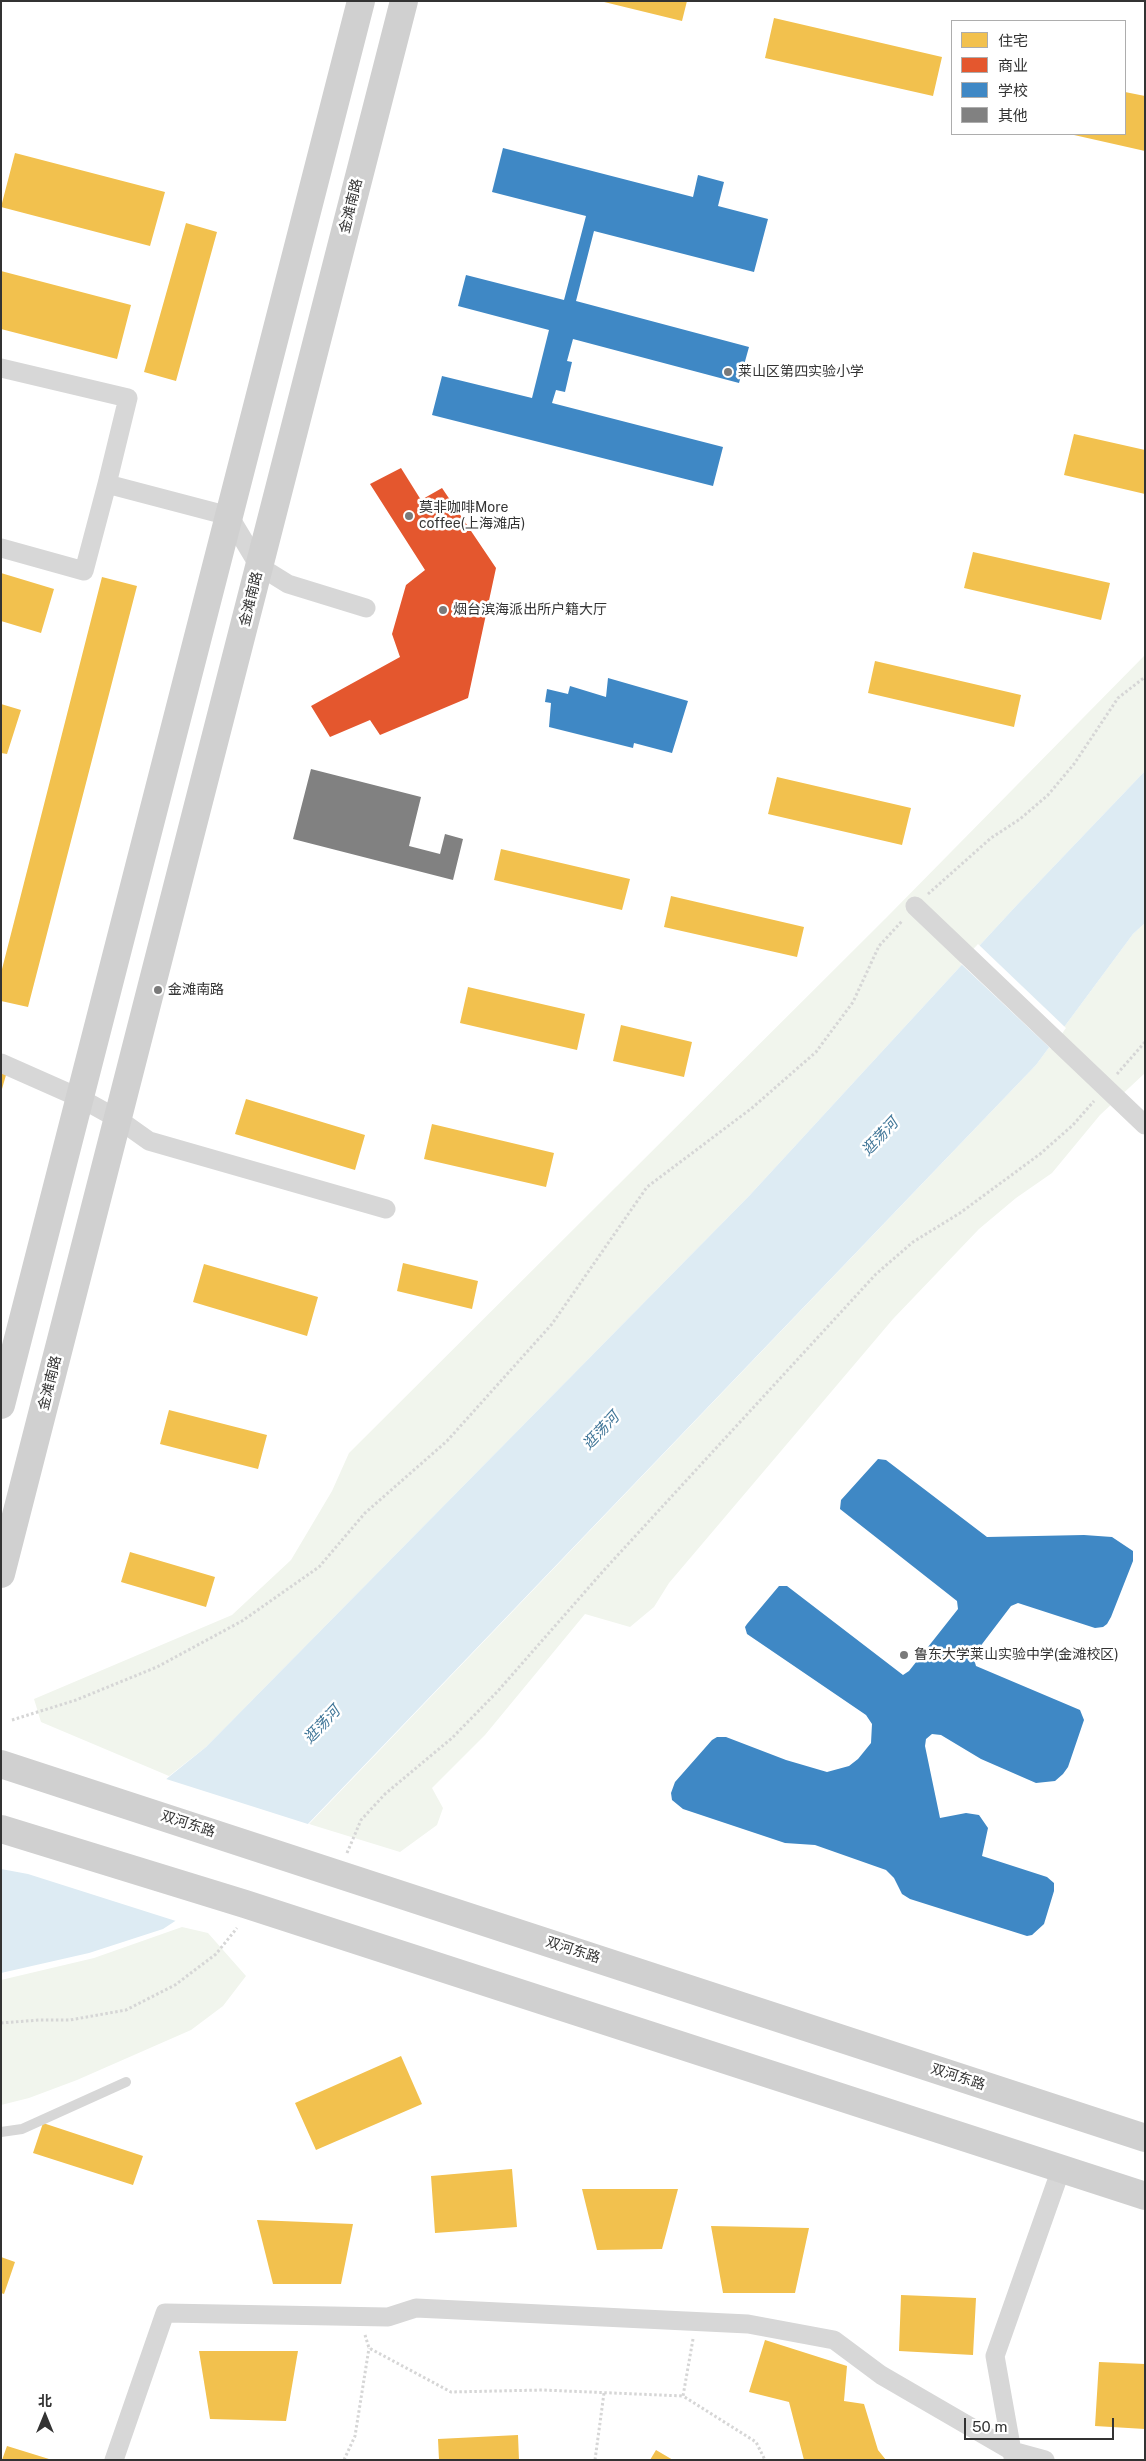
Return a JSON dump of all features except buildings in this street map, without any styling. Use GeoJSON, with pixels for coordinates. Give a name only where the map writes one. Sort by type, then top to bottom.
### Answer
{"type":"FeatureCollection","features":[{"type":"Feature","properties":{"kind":"street"},"geometry":{"type":"LineString","coordinates":[[1,1405],[361,1]]}},
{"type":"Feature","properties":{"kind":"street","name":"金滩南路"},"geometry":{"type":"LineString","coordinates":[[1,1574],[404,1]]}},
{"type":"Feature","properties":{"kind":"street"},"geometry":{"type":"LineString","coordinates":[[1,368],[128,398],[84,571],[1,548]]}},
{"type":"Feature","properties":{"kind":"street"},"geometry":{"type":"LineString","coordinates":[[106,484],[229,516],[259,566],[288,584],[366,608]]}},
{"type":"Feature","properties":{"kind":"street"},"geometry":{"type":"LineString","coordinates":[[916,906],[1145,1125]]}},
{"type":"Feature","properties":{"kind":"street"},"geometry":{"type":"LineString","coordinates":[[1,1062],[80,1098],[118,1119],[149,1141],[386,1209]]}},
{"type":"Feature","properties":{"kind":"street","name":"双河东路"},"geometry":{"type":"LineString","coordinates":[[1,1764],[1145,2138]]}},
{"type":"Feature","properties":{"kind":"street"},"geometry":{"type":"LineString","coordinates":[[1,1829],[241,1916],[1145,2196]]}},
{"type":"Feature","properties":{"kind":"street"},"geometry":{"type":"LineString","coordinates":[[1012,2455],[995,2356],[1062,2169]]}},
{"type":"Feature","properties":{"kind":"street"},"geometry":{"type":"LineString","coordinates":[[114,2460],[165,2313],[388,2317],[416,2308],[748,2324],[834,2340],[881,2375],[1012,2455],[1045,2460]]}},
{"type":"Feature","properties":{"kind":"lane"},"geometry":{"type":"LineString","coordinates":[[1,2132],[22,2129],[126,2082]]}},
{"type":"Feature","properties":{"kind":"path"},"geometry":{"type":"LineString","coordinates":[[12,1720],[76,1700],[157,1667],[242,1621],[319,1567],[365,1513],[447,1441],[552,1324],[647,1187],[752,1108],[816,1052],[853,1002],[879,946],[916,906],[970,856],[1048,795],[1074,764],[1118,698],[1145,677]]}},
{"type":"Feature","properties":{"kind":"path"},"geometry":{"type":"LineString","coordinates":[[1112,1080],[1145,1042]]}},
{"type":"Feature","properties":{"kind":"path"},"geometry":{"type":"LineString","coordinates":[[346,1854],[361,1820],[385,1794],[452,1738],[497,1692],[605,1569],[876,1274],[913,1242],[960,1212],[1040,1154],[1073,1125],[1099,1095]]}},
{"type":"Feature","properties":{"kind":"path"},"geometry":{"type":"LineString","coordinates":[[1,2023],[70,2020],[126,2010],[175,1985],[216,1954],[241,1916]]}},
{"type":"Feature","properties":{"kind":"path"},"geometry":{"type":"LineString","coordinates":[[344,2460],[354,2436],[369,2348],[359,2316]]}},
{"type":"Feature","properties":{"kind":"path"},"geometry":{"type":"LineString","coordinates":[[683,2396],[695,2322]]}},
{"type":"Feature","properties":{"kind":"path"},"geometry":{"type":"LineString","coordinates":[[369,2348],[452,2392],[543,2390],[683,2396],[756,2442],[765,2460]]}},
{"type":"Feature","properties":{"kind":"path"},"geometry":{"type":"LineString","coordinates":[[596,2460],[604,2393]]}},
{"type":"Feature","properties":{"kind":"shaded area"},"geometry":{"type":"Polygon","coordinates":[[[1145,655],[1145,771],[1015,907],[749,1196],[206,1747],[169,1776],[41,1722],[34,1699],[232,1615],[291,1560],[332,1491],[349,1453],[886,918],[1145,655]]]}},
{"type":"Feature","properties":{"kind":"shaded area"},"geometry":{"type":"Polygon","coordinates":[[[1145,923],[1145,1073],[1100,1115],[1052,1173],[1016,1198],[979,1229],[893,1319],[669,1583],[654,1607],[630,1627],[585,1614],[485,1735],[432,1788],[443,1808],[437,1825],[400,1852],[309,1824],[1036,1065],[1133,934],[1145,923]]]}},
{"type":"Feature","properties":{"kind":"shaded area"},"geometry":{"type":"Polygon","coordinates":[[[182,1927],[208,1933],[246,1976],[223,2006],[191,2030],[77,2080],[29,2098],[1,2105],[1,1980],[94,1958],[182,1927]]]}},
{"type":"Feature","properties":{"kind":"water","name":"逛荡河"},"geometry":{"type":"Polygon","coordinates":[[[1145,771],[1145,923],[1133,934],[1036,1065],[282,1851],[163,1929],[89,1953],[1,1973],[1,1868],[55,1855],[103,1830],[206,1747],[749,1196],[1015,907],[1145,771]]]}},
{"type":"Feature","properties":{"kind":"pier"},"geometry":{"type":"Polygon","coordinates":[[[978,944],[1066,1028],[1051,1049],[960,963],[978,944]]]}},
{"type":"Feature","properties":{"kind":"pier"},"geometry":{"type":"Polygon","coordinates":[[[163,1778],[311,1825],[283,1853],[179,1922],[28,1874],[1,1869],[1,1866],[54,1852],[102,1828],[163,1778]]]}},
{"type":"Feature","properties":{"kind":"place","name":"莱山区第四实验小学"},"geometry":{"type":"Point","coordinates":[728,372]}},
{"type":"Feature","properties":{"kind":"place","name":"莫非咖啡More coffee(上海滩店)"},"geometry":{"type":"Point","coordinates":[409,516]}},
{"type":"Feature","properties":{"kind":"place","name":"烟台滨海派出所户籍大厅"},"geometry":{"type":"Point","coordinates":[443,610]}},
{"type":"Feature","properties":{"kind":"place","name":"金滩南路"},"geometry":{"type":"Point","coordinates":[158,990]}},
{"type":"Feature","properties":{"kind":"place","name":"鲁东大学莱山实验中学(金滩校区)"},"geometry":{"type":"Point","coordinates":[904,1655]}}]}
